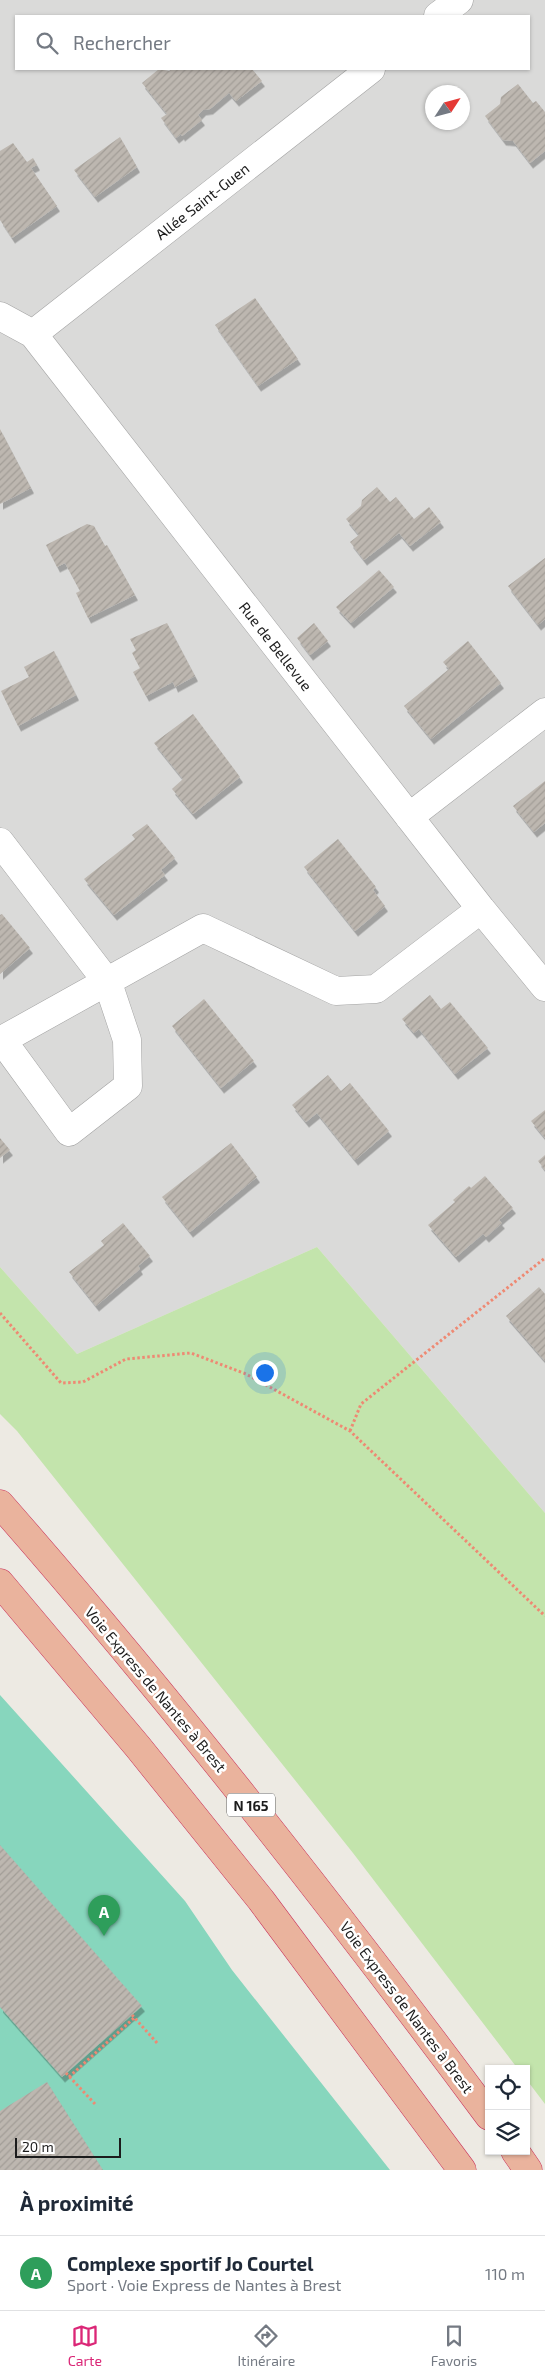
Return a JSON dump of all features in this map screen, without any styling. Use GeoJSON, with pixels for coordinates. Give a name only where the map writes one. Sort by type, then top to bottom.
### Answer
{"type":"FeatureCollection","features":[{"type":"Feature","properties":{"kind":"highway","name":"Voie Express de Nantes à Brest"},"geometry":{"type":"LineString","coordinates":[[0,1504],[109,1631],[291,1854],[485,2111]]}},
{"type":"Feature","properties":{"kind":"highway"},"geometry":{"type":"LineString","coordinates":[[0,1583],[138,1747],[261,1900],[462,2170]]}},
{"type":"Feature","properties":{"kind":"highway"},"geometry":{"type":"LineString","coordinates":[[518,2155],[528,2170]]}},
{"type":"Feature","properties":{"kind":"street"},"geometry":{"type":"LineString","coordinates":[[439,15],[459,0]]}},
{"type":"Feature","properties":{"kind":"street","name":"Allée Saint-Guen"},"geometry":{"type":"LineString","coordinates":[[33,334],[370,70]]}},
{"type":"Feature","properties":{"kind":"street","name":"Rue de Bellevue"},"geometry":{"type":"LineString","coordinates":[[0,316],[33,334],[481,909],[545,986]]}},
{"type":"Feature","properties":{"kind":"street"},"geometry":{"type":"LineString","coordinates":[[409,817],[545,712]]}},
{"type":"Feature","properties":{"kind":"street"},"geometry":{"type":"LineString","coordinates":[[0,842],[108,983],[127,1040],[128,1086],[69,1132],[2,1040],[108,983],[203,928],[336,991],[376,989],[481,909]]}},
{"type":"Feature","properties":{"kind":"path"},"geometry":{"type":"LineString","coordinates":[[350,1431],[361,1404],[545,1258]]}},
{"type":"Feature","properties":{"kind":"path"},"geometry":{"type":"LineString","coordinates":[[0,1313],[61,1383],[83,1382],[126,1359],[191,1353],[246,1374],[350,1431],[545,1616]]}},
{"type":"Feature","properties":{"kind":"path"},"geometry":{"type":"LineString","coordinates":[[95,2104],[68,2075],[133,2016],[158,2044]]}},
{"type":"Feature","properties":{"kind":"shaded area"},"geometry":{"type":"Polygon","coordinates":[[[0,0],[545,0],[545,1513],[317,1247],[77,1354],[0,1267],[0,0]]]}},
{"type":"Feature","properties":{"kind":"green space"},"geometry":{"type":"Polygon","coordinates":[[[317,1247],[545,1513],[545,2104],[530,2084],[530,2065],[515,2065],[353,1853],[17,1431],[0,1414],[0,1267],[77,1354],[317,1247]]]}},
{"type":"Feature","properties":{"kind":"green space"},"geometry":{"type":"Polygon","coordinates":[[[0,1695],[185,1901],[232,1970],[390,2170],[0,2170],[0,1695]]]}},
{"type":"Feature","properties":{"kind":"building"},"geometry":{"type":"Polygon","coordinates":[[[158,70],[253,70],[262,81],[236,101],[229,93],[210,109],[203,110],[198,115],[202,120],[182,136],[181,134],[176,138],[161,118],[167,114],[142,83],[158,70]]]}},
{"type":"Feature","properties":{"kind":"building"},"geometry":{"type":"Polygon","coordinates":[[[518,84],[533,103],[536,101],[545,112],[545,151],[530,163],[513,141],[503,140],[485,116],[500,104],[501,97],[518,84]]]}},
{"type":"Feature","properties":{"kind":"building"},"geometry":{"type":"Polygon","coordinates":[[[120,137],[137,167],[95,197],[74,170],[120,137]]]}},
{"type":"Feature","properties":{"kind":"building"},"geometry":{"type":"Polygon","coordinates":[[[13,143],[27,162],[33,158],[37,165],[31,168],[57,206],[12,238],[0,220],[0,151],[13,143]]]}},
{"type":"Feature","properties":{"kind":"building"},"geometry":{"type":"Polygon","coordinates":[[[255,298],[298,359],[258,386],[215,325],[255,298]]]}},
{"type":"Feature","properties":{"kind":"building"},"geometry":{"type":"Polygon","coordinates":[[[0,429],[31,488],[0,504],[0,429]]]}},
{"type":"Feature","properties":{"kind":"building"},"geometry":{"type":"Polygon","coordinates":[[[377,487],[390,502],[396,497],[414,519],[429,507],[441,522],[410,546],[399,533],[364,560],[350,542],[359,535],[346,519],[361,506],[362,500],[377,487]]]}},
{"type":"Feature","properties":{"kind":"building"},"geometry":{"type":"Polygon","coordinates":[[[87,524],[94,526],[105,546],[107,545],[135,595],[88,618],[76,593],[80,591],[65,563],[57,567],[46,545],[87,524]]]}},
{"type":"Feature","properties":{"kind":"building"},"geometry":{"type":"Polygon","coordinates":[[[545,558],[545,619],[538,625],[508,586],[545,558]]]}},
{"type":"Feature","properties":{"kind":"building"},"geometry":{"type":"Polygon","coordinates":[[[379,570],[394,587],[351,623],[336,607],[379,570]]]}},
{"type":"Feature","properties":{"kind":"building"},"geometry":{"type":"Polygon","coordinates":[[[167,623],[195,676],[175,687],[173,682],[146,696],[133,672],[140,668],[132,653],[136,650],[130,639],[167,623]]]}},
{"type":"Feature","properties":{"kind":"building"},"geometry":{"type":"Polygon","coordinates":[[[314,623],[328,641],[310,655],[297,638],[314,623]]]}},
{"type":"Feature","properties":{"kind":"building"},"geometry":{"type":"Polygon","coordinates":[[[468,641],[501,683],[431,739],[404,706],[449,669],[443,662],[468,641]]]}},
{"type":"Feature","properties":{"kind":"building"},"geometry":{"type":"Polygon","coordinates":[[[54,651],[76,695],[18,726],[1,691],[29,677],[24,667],[54,651]]]}},
{"type":"Feature","properties":{"kind":"building"},"geometry":{"type":"Polygon","coordinates":[[[193,714],[240,777],[193,814],[172,789],[183,779],[154,743],[193,714]]]}},
{"type":"Feature","properties":{"kind":"building"},"geometry":{"type":"Polygon","coordinates":[[[545,781],[545,823],[534,832],[513,806],[545,781]]]}},
{"type":"Feature","properties":{"kind":"building"},"geometry":{"type":"Polygon","coordinates":[[[147,824],[175,858],[161,870],[165,875],[114,915],[84,879],[135,839],[132,835],[147,824]]]}},
{"type":"Feature","properties":{"kind":"building"},"geometry":{"type":"Polygon","coordinates":[[[338,839],[376,887],[373,890],[385,906],[355,931],[304,867],[338,839]]]}},
{"type":"Feature","properties":{"kind":"building"},"geometry":{"type":"Polygon","coordinates":[[[2,914],[30,948],[0,974],[0,915],[2,914]]]}},
{"type":"Feature","properties":{"kind":"building"},"geometry":{"type":"Polygon","coordinates":[[[430,995],[441,1009],[450,1002],[488,1048],[455,1074],[419,1029],[414,1033],[402,1019],[430,995]]]}},
{"type":"Feature","properties":{"kind":"building"},"geometry":{"type":"Polygon","coordinates":[[[204,999],[254,1061],[221,1088],[172,1026],[204,999]]]}},
{"type":"Feature","properties":{"kind":"building"},"geometry":{"type":"Polygon","coordinates":[[[328,1075],[341,1091],[350,1083],[389,1131],[355,1160],[317,1113],[306,1122],[292,1105],[328,1075]]]}},
{"type":"Feature","properties":{"kind":"building"},"geometry":{"type":"Polygon","coordinates":[[[545,1110],[545,1138],[531,1121],[545,1110]]]}},
{"type":"Feature","properties":{"kind":"building"},"geometry":{"type":"Polygon","coordinates":[[[0,1138],[10,1150],[0,1158],[0,1138]]]}},
{"type":"Feature","properties":{"kind":"building"},"geometry":{"type":"Polygon","coordinates":[[[231,1143],[257,1177],[190,1232],[162,1197],[231,1143]]]}},
{"type":"Feature","properties":{"kind":"building"},"geometry":{"type":"Polygon","coordinates":[[[545,1155],[545,1170],[538,1161],[545,1155]]]}},
{"type":"Feature","properties":{"kind":"building"},"geometry":{"type":"Polygon","coordinates":[[[485,1176],[513,1208],[499,1220],[502,1223],[486,1237],[483,1234],[456,1257],[428,1225],[455,1202],[453,1200],[469,1186],[471,1188],[485,1176]]]}},
{"type":"Feature","properties":{"kind":"building"},"geometry":{"type":"Polygon","coordinates":[[[123,1223],[150,1256],[138,1266],[140,1269],[96,1306],[69,1272],[104,1245],[101,1241],[123,1223]]]}},
{"type":"Feature","properties":{"kind":"building"},"geometry":{"type":"Polygon","coordinates":[[[539,1287],[545,1294],[545,1361],[506,1316],[539,1287]]]}},
{"type":"Feature","properties":{"kind":"building"},"geometry":{"type":"Polygon","coordinates":[[[0,1845],[142,2006],[62,2077],[0,2007],[0,1845]]]}},
{"type":"Feature","properties":{"kind":"building"},"geometry":{"type":"Polygon","coordinates":[[[47,2082],[103,2170],[0,2170],[0,2111],[47,2082]]]}},
{"type":"Feature","properties":{"kind":"place","name":"Complexe sportif Jo Courtel"},"geometry":{"type":"Point","coordinates":[104,1936]}}]}
